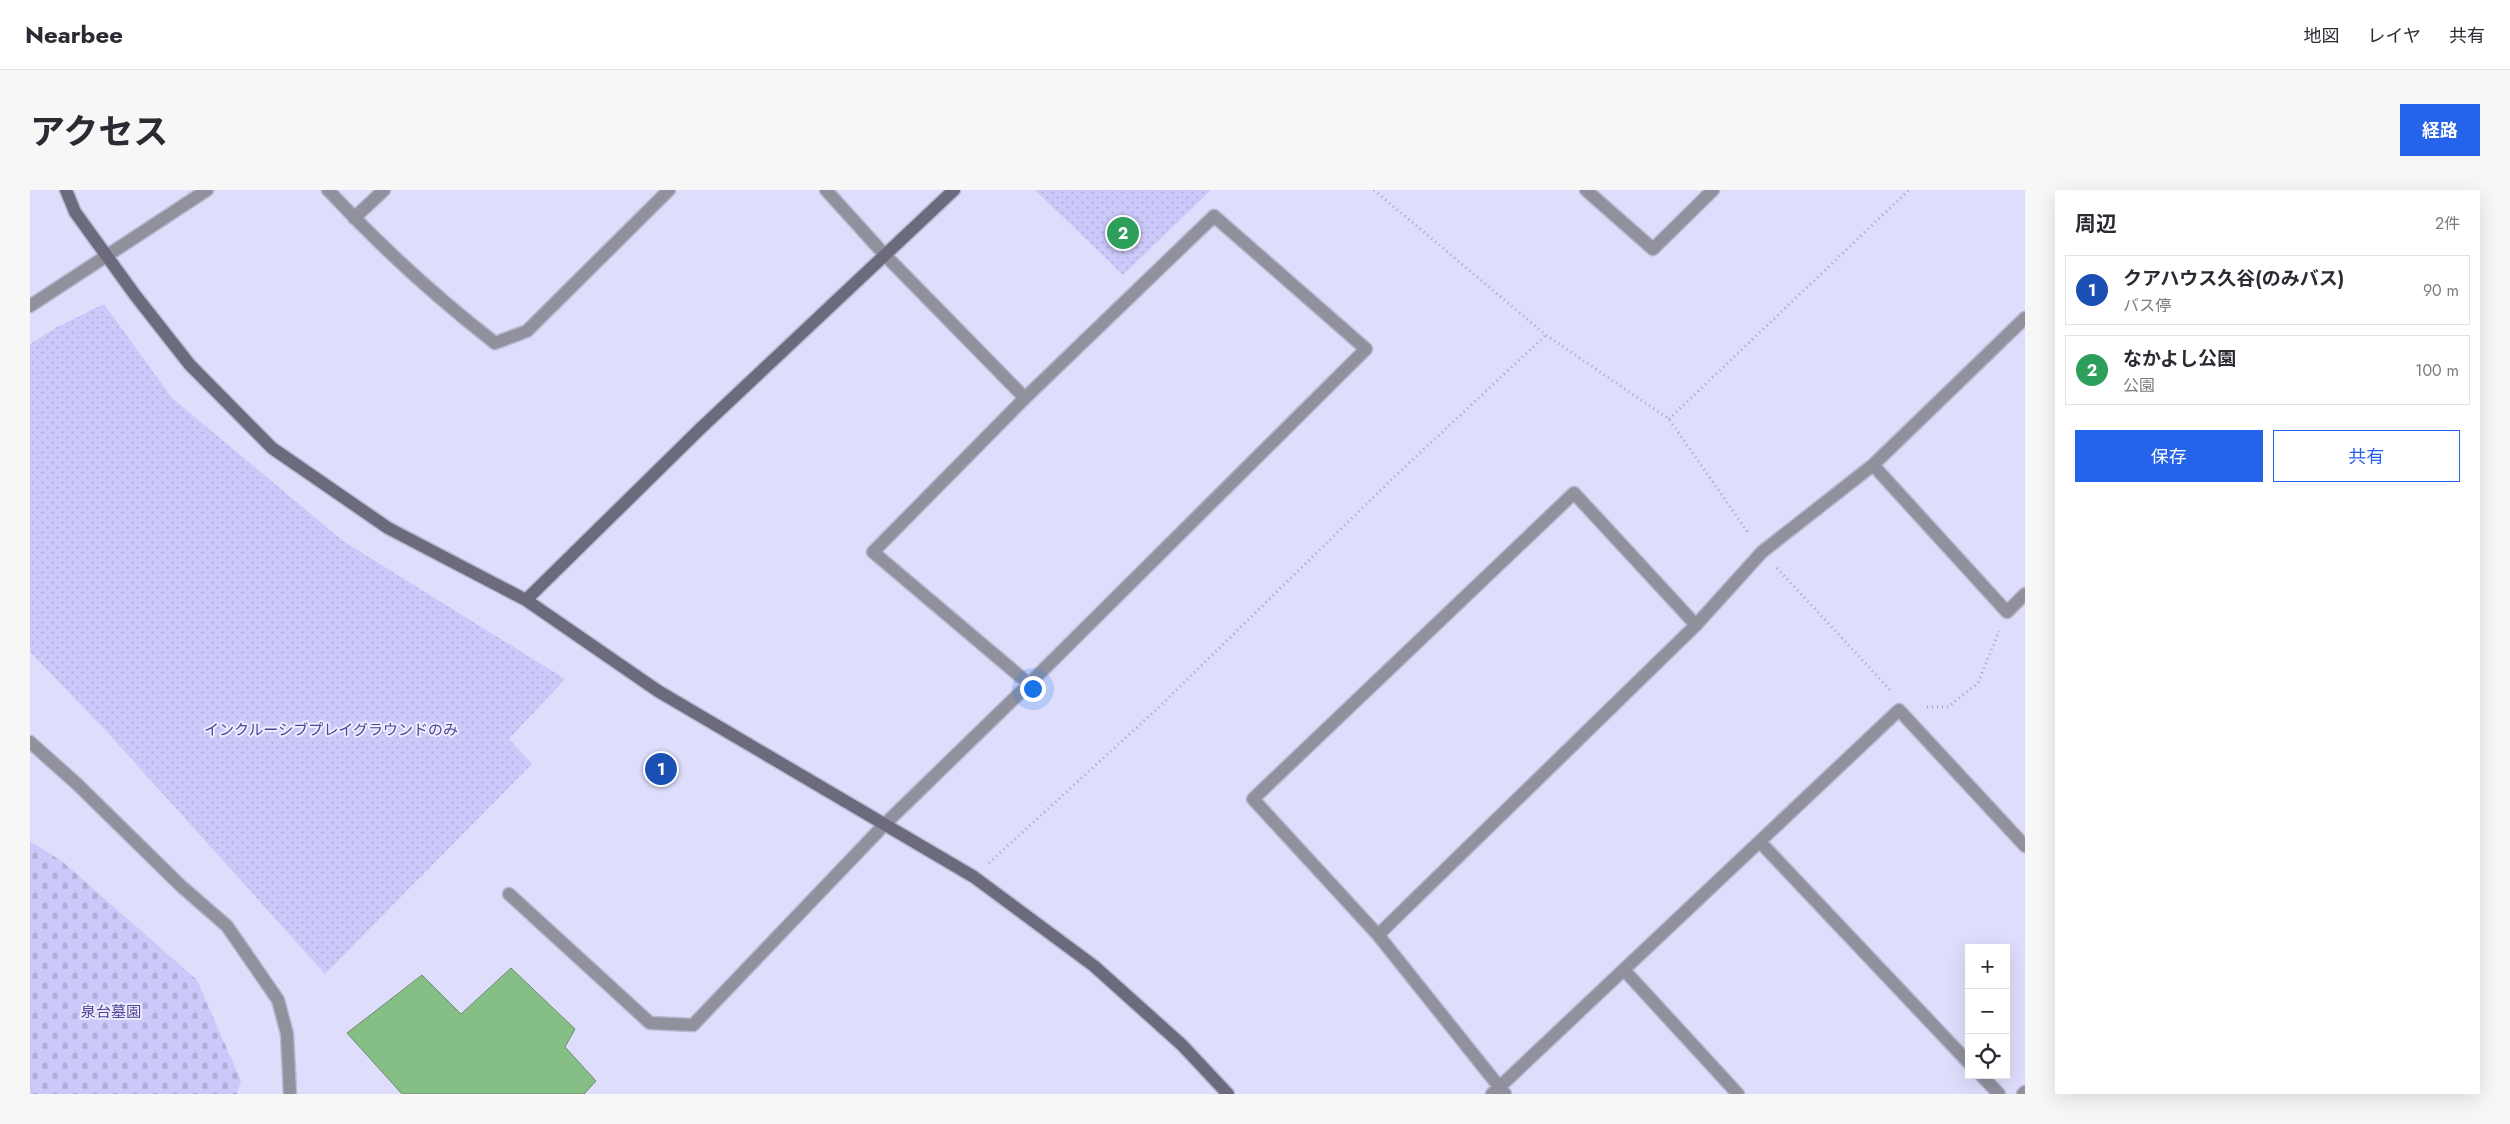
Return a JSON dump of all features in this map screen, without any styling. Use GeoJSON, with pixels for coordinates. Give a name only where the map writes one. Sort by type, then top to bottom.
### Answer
{"type":"FeatureCollection","features":[{"type":"Feature","properties":{"kind":"main road"},"geometry":{"type":"LineString","coordinates":[[66,190],[75,212],[190,365],[272,448],[388,528],[526,600],[658,691],[974,877],[1094,966],[1182,1045],[1228,1094]]}},
{"type":"Feature","properties":{"kind":"main road"},"geometry":{"type":"LineString","coordinates":[[526,600],[694,435],[954,190]]}},
{"type":"Feature","properties":{"kind":"street"},"geometry":{"type":"LineString","coordinates":[[30,306],[207,190]]}},
{"type":"Feature","properties":{"kind":"street"},"geometry":{"type":"LineString","coordinates":[[328,190],[354,218],[447,306],[495,343],[527,331],[669,190]]}},
{"type":"Feature","properties":{"kind":"street"},"geometry":{"type":"LineString","coordinates":[[354,218],[384,190]]}},
{"type":"Feature","properties":{"kind":"street"},"geometry":{"type":"LineString","coordinates":[[826,190],[884,254],[1025,398]]}},
{"type":"Feature","properties":{"kind":"street"},"geometry":{"type":"LineString","coordinates":[[1586,190],[1653,249],[1713,190]]}},
{"type":"Feature","properties":{"kind":"street"},"geometry":{"type":"LineString","coordinates":[[509,894],[650,1023],[693,1025],[885,824],[1029,684],[1366,349],[1214,216],[1025,398],[873,552],[1029,684]]}},
{"type":"Feature","properties":{"kind":"street"},"geometry":{"type":"LineString","coordinates":[[1378,935],[1696,624],[1762,552],[1873,465],[2025,318]]}},
{"type":"Feature","properties":{"kind":"street"},"geometry":{"type":"LineString","coordinates":[[1873,465],[2007,612],[2025,594]]}},
{"type":"Feature","properties":{"kind":"street"},"geometry":{"type":"LineString","coordinates":[[1696,624],[1574,493],[1253,799],[1378,935],[1499,1091],[1899,710],[2025,846]]}},
{"type":"Feature","properties":{"kind":"street"},"geometry":{"type":"LineString","coordinates":[[30,742],[78,784],[181,886],[227,926],[278,1000],[287,1034],[290,1094]]}},
{"type":"Feature","properties":{"kind":"street"},"geometry":{"type":"LineString","coordinates":[[1760,842],[1965,1059]]}},
{"type":"Feature","properties":{"kind":"street"},"geometry":{"type":"LineString","coordinates":[[1624,971],[1738,1094]]}},
{"type":"Feature","properties":{"kind":"street"},"geometry":{"type":"LineString","coordinates":[[1985,1079],[1999,1094]]}},
{"type":"Feature","properties":{"kind":"path"},"geometry":{"type":"LineString","coordinates":[[1374,190],[1546,335],[1669,419],[1762,552]]}},
{"type":"Feature","properties":{"kind":"path"},"geometry":{"type":"LineString","coordinates":[[1669,419],[1909,190]]}},
{"type":"Feature","properties":{"kind":"path"},"geometry":{"type":"LineString","coordinates":[[974,877],[1158,708],[1392,479],[1546,335]]}},
{"type":"Feature","properties":{"kind":"path"},"geometry":{"type":"LineString","coordinates":[[1922,707],[1948,707],[1978,683],[2007,612]]}},
{"type":"Feature","properties":{"kind":"green space"},"geometry":{"type":"Polygon","coordinates":[[[1035,190],[1211,190],[1123,275],[1035,190]]]}},
{"type":"Feature","properties":{"kind":"green space","name":"インクルーシブプレイグラウンドのみ"},"geometry":{"type":"Polygon","coordinates":[[[104,304],[172,398],[343,541],[565,679],[509,739],[532,764],[325,974],[108,733],[30,652],[30,344],[57,327],[104,304]]]}},
{"type":"Feature","properties":{"kind":"green space","name":"泉台墓園"},"geometry":{"type":"Polygon","coordinates":[[[30,841],[63,862],[197,980],[241,1081],[237,1094],[30,1094],[30,841]]]}},
{"type":"Feature","properties":{"kind":"building"},"geometry":{"type":"Polygon","coordinates":[[[511,968],[575,1029],[565,1047],[596,1081],[584,1094],[402,1094],[347,1033],[422,975],[461,1014],[511,968]]]}},
{"type":"Feature","properties":{"kind":"place","name":"なかよし公園"},"geometry":{"type":"Point","coordinates":[1123,233]}},
{"type":"Feature","properties":{"kind":"place","name":"クアハウス久谷(のみバス)"},"geometry":{"type":"Point","coordinates":[661,769]}}]}
